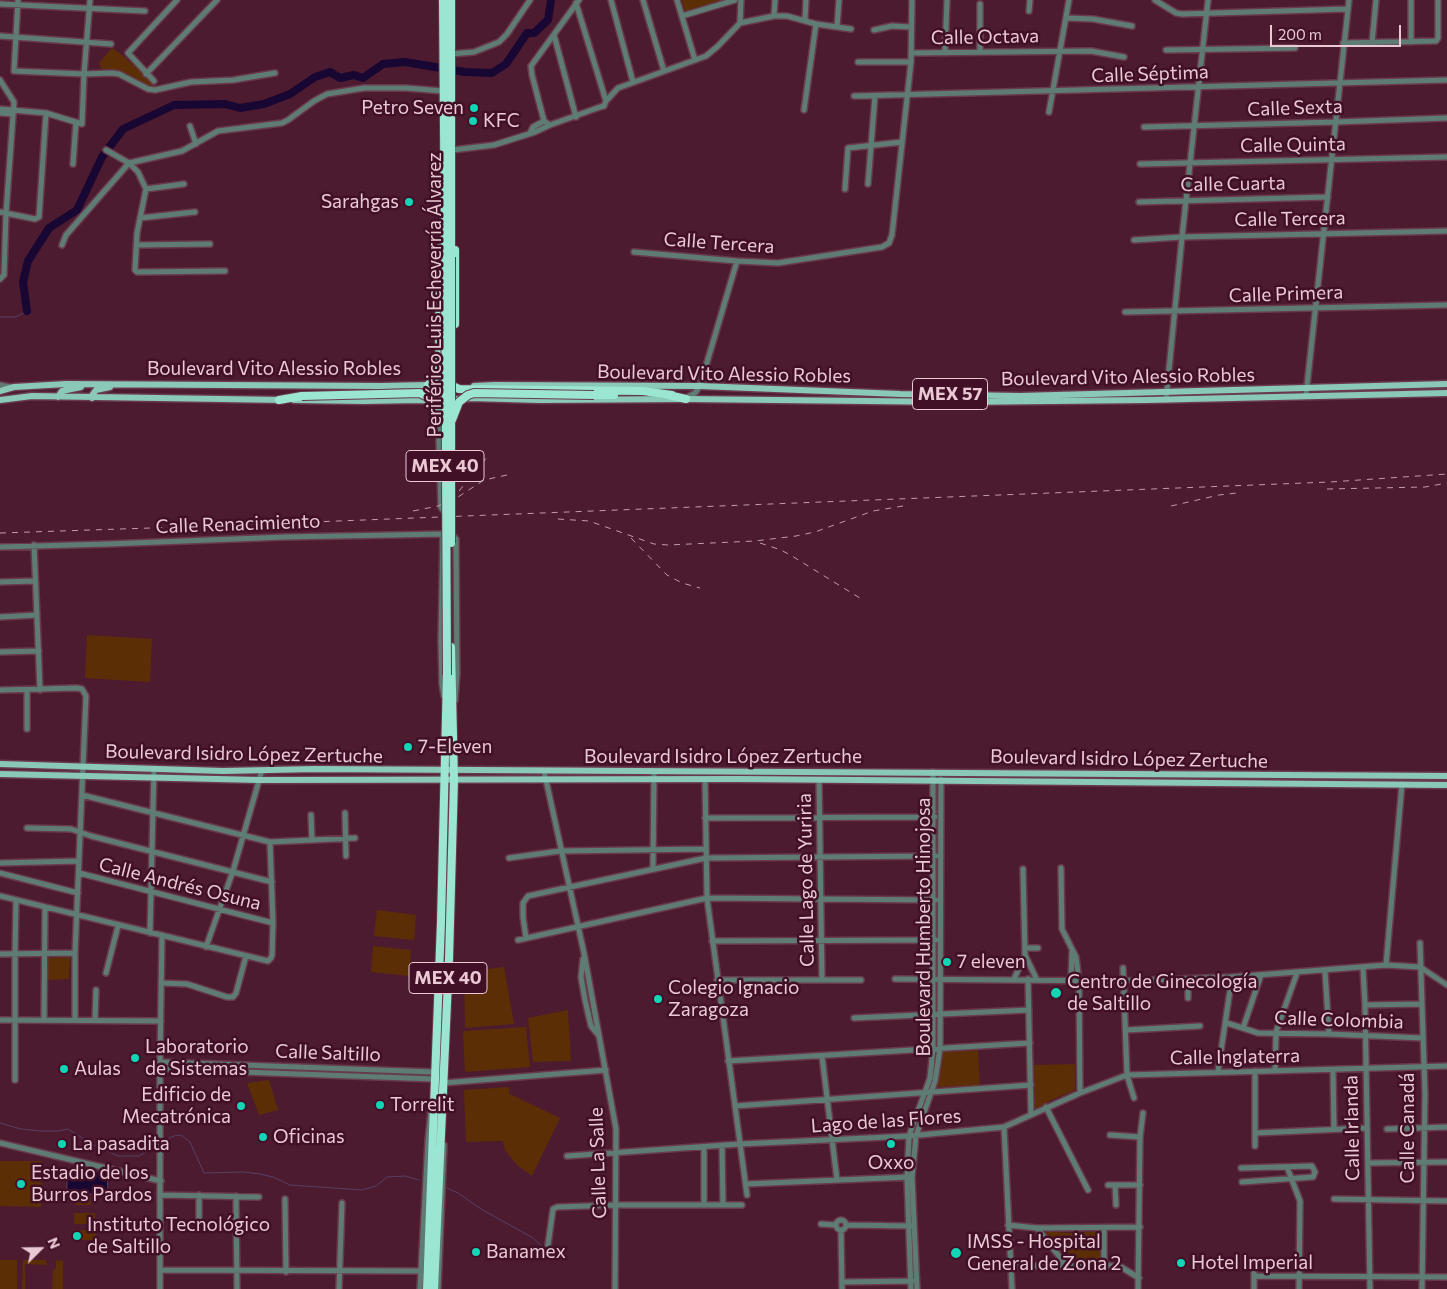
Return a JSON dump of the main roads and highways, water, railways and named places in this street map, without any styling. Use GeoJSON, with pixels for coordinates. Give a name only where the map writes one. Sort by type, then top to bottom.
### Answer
{"type":"FeatureCollection","features":[{"type":"Feature","properties":{"kind":"highway","name":"Periférico Luis Echeverría Álvarez"},"geometry":{"type":"LineString","coordinates":[[443,0],[449,58]]}},
{"type":"Feature","properties":{"kind":"highway","name":"Periférico Luis Echeverría Álvarez"},"geometry":{"type":"LineString","coordinates":[[427,1289],[433,1234],[446,1033],[454,780],[449,676],[447,427],[448,257],[452,150],[447,82],[451,0]]}},
{"type":"Feature","properties":{"kind":"highway","name":"Periférico Luis Echeverría Álvarez"},"geometry":{"type":"LineString","coordinates":[[447,82],[443,90],[444,227],[448,257]]}},
{"type":"Feature","properties":{"kind":"highway"},"geometry":{"type":"LineString","coordinates":[[451,212],[455,227],[453,387]]}},
{"type":"Feature","properties":{"kind":"highway"},"geometry":{"type":"LineString","coordinates":[[428,385],[437,376],[439,371],[440,239],[444,227]]}},
{"type":"Feature","properties":{"kind":"highway"},"geometry":{"type":"LineString","coordinates":[[439,371],[446,374],[454,368]]}},
{"type":"Feature","properties":{"kind":"highway"},"geometry":{"type":"LineString","coordinates":[[439,371],[444,380],[453,387],[464,389],[643,391],[686,398]]}},
{"type":"Feature","properties":{"kind":"highway"},"geometry":{"type":"LineString","coordinates":[[427,400],[453,387]]}},
{"type":"Feature","properties":{"kind":"highway"},"geometry":{"type":"LineString","coordinates":[[279,400],[302,396],[420,393],[435,400],[447,427]]}},
{"type":"Feature","properties":{"kind":"highway"},"geometry":{"type":"LineString","coordinates":[[447,427],[460,402],[468,395],[474,393],[672,395]]}},
{"type":"Feature","properties":{"kind":"highway","name":"Periférico Luis Echeverría Álvarez"},"geometry":{"type":"LineString","coordinates":[[434,1289],[433,1106],[444,770],[450,704]]}},
{"type":"Feature","properties":{"kind":"highway"},"geometry":{"type":"LineString","coordinates":[[440,922],[443,925],[449,959]]}},
{"type":"Feature","properties":{"kind":"highway"},"geometry":{"type":"LineString","coordinates":[[434,1076],[446,1033]]}},
{"type":"Feature","properties":{"kind":"main road","name":"Boulevard Vito Alessio Robles"},"geometry":{"type":"LineString","coordinates":[[0,391],[14,387],[50,384],[137,383],[428,385],[453,387],[494,385],[700,386],[900,394],[1020,396],[1166,392],[1281,393]]}},
{"type":"Feature","properties":{"kind":"main road"},"geometry":{"type":"LineString","coordinates":[[134,398],[138,391],[137,383]]}},
{"type":"Feature","properties":{"kind":"main road"},"geometry":{"type":"LineString","coordinates":[[58,397],[60,392],[64,390],[89,384]]}},
{"type":"Feature","properties":{"kind":"main road"},"geometry":{"type":"LineString","coordinates":[[92,398],[96,390],[129,384]]}},
{"type":"Feature","properties":{"kind":"main road","name":"Boulevard Vito Alessio Robles"},"geometry":{"type":"LineString","coordinates":[[0,400],[32,396],[364,401],[438,401],[470,398],[540,400],[686,398],[900,402],[1166,400],[1447,384]]}},
{"type":"Feature","properties":{"kind":"main road"},"geometry":{"type":"LineString","coordinates":[[416,385],[419,392],[417,400]]}},
{"type":"Feature","properties":{"kind":"main road"},"geometry":{"type":"LineString","coordinates":[[438,401],[453,387]]}},
{"type":"Feature","properties":{"kind":"main road","name":"Boulevard Vito Alessio Robles"},"geometry":{"type":"LineString","coordinates":[[1306,392],[1445,393]]}},
{"type":"Feature","properties":{"kind":"main road"},"geometry":{"type":"LineString","coordinates":[[900,394],[900,402]]}},
{"type":"Feature","properties":{"kind":"main road"},"geometry":{"type":"LineString","coordinates":[[427,400],[433,404],[438,412]]}},
{"type":"Feature","properties":{"kind":"main road","name":"Boulevard Isidro López Zertuche"},"geometry":{"type":"LineString","coordinates":[[0,764],[223,771],[544,771],[705,779],[738,776],[819,780],[1447,785]]}},
{"type":"Feature","properties":{"kind":"main road","name":"Boulevard Isidro López Zertuche"},"geometry":{"type":"LineString","coordinates":[[0,774],[260,780],[444,781],[933,772],[1322,776],[1447,775]]}},
{"type":"Feature","properties":{"kind":"main road"},"geometry":{"type":"LineString","coordinates":[[1175,774],[1175,782]]}},
{"type":"Feature","properties":{"kind":"main road"},"geometry":{"type":"LineString","coordinates":[[1243,775],[1243,783]]}},
{"type":"Feature","properties":{"kind":"main road"},"geometry":{"type":"LineString","coordinates":[[1321,783],[1322,776]]}},
{"type":"Feature","properties":{"kind":"waterway"},"geometry":{"type":"LineString","coordinates":[[27,311],[23,282],[28,261],[49,228],[77,210],[102,157],[123,129],[174,105],[225,104],[240,108],[264,104],[290,94],[315,77],[330,72],[340,78],[354,75],[363,78],[383,64],[405,62],[465,72],[492,73],[506,64],[527,33],[534,33],[548,20],[551,0]]}},
{"type":"Feature","properties":{"kind":"waterway"},"geometry":{"type":"LineString","coordinates":[[0,317],[16,317],[27,311]]}},
{"type":"Feature","properties":{"kind":"waterway"},"geometry":{"type":"LineString","coordinates":[[0,1123],[21,1129],[41,1131],[68,1129],[92,1144],[118,1156],[139,1156],[159,1143]]}},
{"type":"Feature","properties":{"kind":"waterway"},"geometry":{"type":"LineString","coordinates":[[163,1141],[181,1135],[190,1142],[204,1173],[243,1172],[273,1177],[290,1185],[362,1190],[376,1186],[387,1177],[405,1176],[419,1180]]}},
{"type":"Feature","properties":{"kind":"waterway"},"geometry":{"type":"LineString","coordinates":[[447,1188],[533,1238],[551,1255]]}},
{"type":"Feature","properties":{"kind":"railway"},"geometry":{"type":"LineString","coordinates":[[459,491],[488,456]]}},
{"type":"Feature","properties":{"kind":"railway"},"geometry":{"type":"LineString","coordinates":[[0,533],[1330,482],[1447,474]]}},
{"type":"Feature","properties":{"kind":"railway"},"geometry":{"type":"LineString","coordinates":[[413,511],[438,506],[455,499],[484,480],[507,475]]}},
{"type":"Feature","properties":{"kind":"railway"},"geometry":{"type":"LineString","coordinates":[[1327,489],[1425,487],[1447,483]]}},
{"type":"Feature","properties":{"kind":"railway"},"geometry":{"type":"LineString","coordinates":[[1171,506],[1219,495],[1237,493]]}},
{"type":"Feature","properties":{"kind":"railway"},"geometry":{"type":"LineString","coordinates":[[558,519],[589,521],[654,544],[668,545],[755,541],[796,536],[815,532],[873,511],[909,505]]}},
{"type":"Feature","properties":{"kind":"railway"},"geometry":{"type":"LineString","coordinates":[[631,538],[667,575],[682,583],[700,588]]}},
{"type":"Feature","properties":{"kind":"railway"},"geometry":{"type":"LineString","coordinates":[[760,543],[792,556],[863,600]]}},
{"type":"Feature","properties":{"kind":"place","name":"Petro Seven"},"geometry":{"type":"Point","coordinates":[474,108]}},
{"type":"Feature","properties":{"kind":"place","name":"KFC"},"geometry":{"type":"Point","coordinates":[473,121]}},
{"type":"Feature","properties":{"kind":"place","name":"Sarahgas"},"geometry":{"type":"Point","coordinates":[409,202]}},
{"type":"Feature","properties":{"kind":"place","name":"7-Eleven"},"geometry":{"type":"Point","coordinates":[408,747]}},
{"type":"Feature","properties":{"kind":"place","name":"7 eleven"},"geometry":{"type":"Point","coordinates":[947,962]}},
{"type":"Feature","properties":{"kind":"place","name":"Centro de Ginecología de Saltillo"},"geometry":{"type":"Point","coordinates":[1056,993]}},
{"type":"Feature","properties":{"kind":"place","name":"Colegio Ignacio Zaragoza"},"geometry":{"type":"Point","coordinates":[658,999]}},
{"type":"Feature","properties":{"kind":"place","name":"Laboratorio de Sistemas"},"geometry":{"type":"Point","coordinates":[135,1058]}},
{"type":"Feature","properties":{"kind":"place","name":"Aulas"},"geometry":{"type":"Point","coordinates":[64,1069]}},
{"type":"Feature","properties":{"kind":"place","name":"Torrelit"},"geometry":{"type":"Point","coordinates":[380,1105]}},
{"type":"Feature","properties":{"kind":"place","name":"Edificio de Mecatrónica"},"geometry":{"type":"Point","coordinates":[241,1106]}},
{"type":"Feature","properties":{"kind":"place","name":"Oficinas"},"geometry":{"type":"Point","coordinates":[263,1137]}},
{"type":"Feature","properties":{"kind":"place","name":"La pasadita"},"geometry":{"type":"Point","coordinates":[62,1144]}},
{"type":"Feature","properties":{"kind":"place","name":"Oxxo"},"geometry":{"type":"Point","coordinates":[891,1144]}},
{"type":"Feature","properties":{"kind":"place","name":"Estadio de los Burros Pardos"},"geometry":{"type":"Point","coordinates":[21,1184]}},
{"type":"Feature","properties":{"kind":"place","name":"Instituto Tecnológico de Saltillo"},"geometry":{"type":"Point","coordinates":[77,1236]}},
{"type":"Feature","properties":{"kind":"place","name":"Banamex"},"geometry":{"type":"Point","coordinates":[476,1252]}},
{"type":"Feature","properties":{"kind":"place","name":"IMSS - Hospital General de Zona 2"},"geometry":{"type":"Point","coordinates":[956,1253]}},
{"type":"Feature","properties":{"kind":"place","name":"Hotel Imperial"},"geometry":{"type":"Point","coordinates":[1181,1263]}}]}
